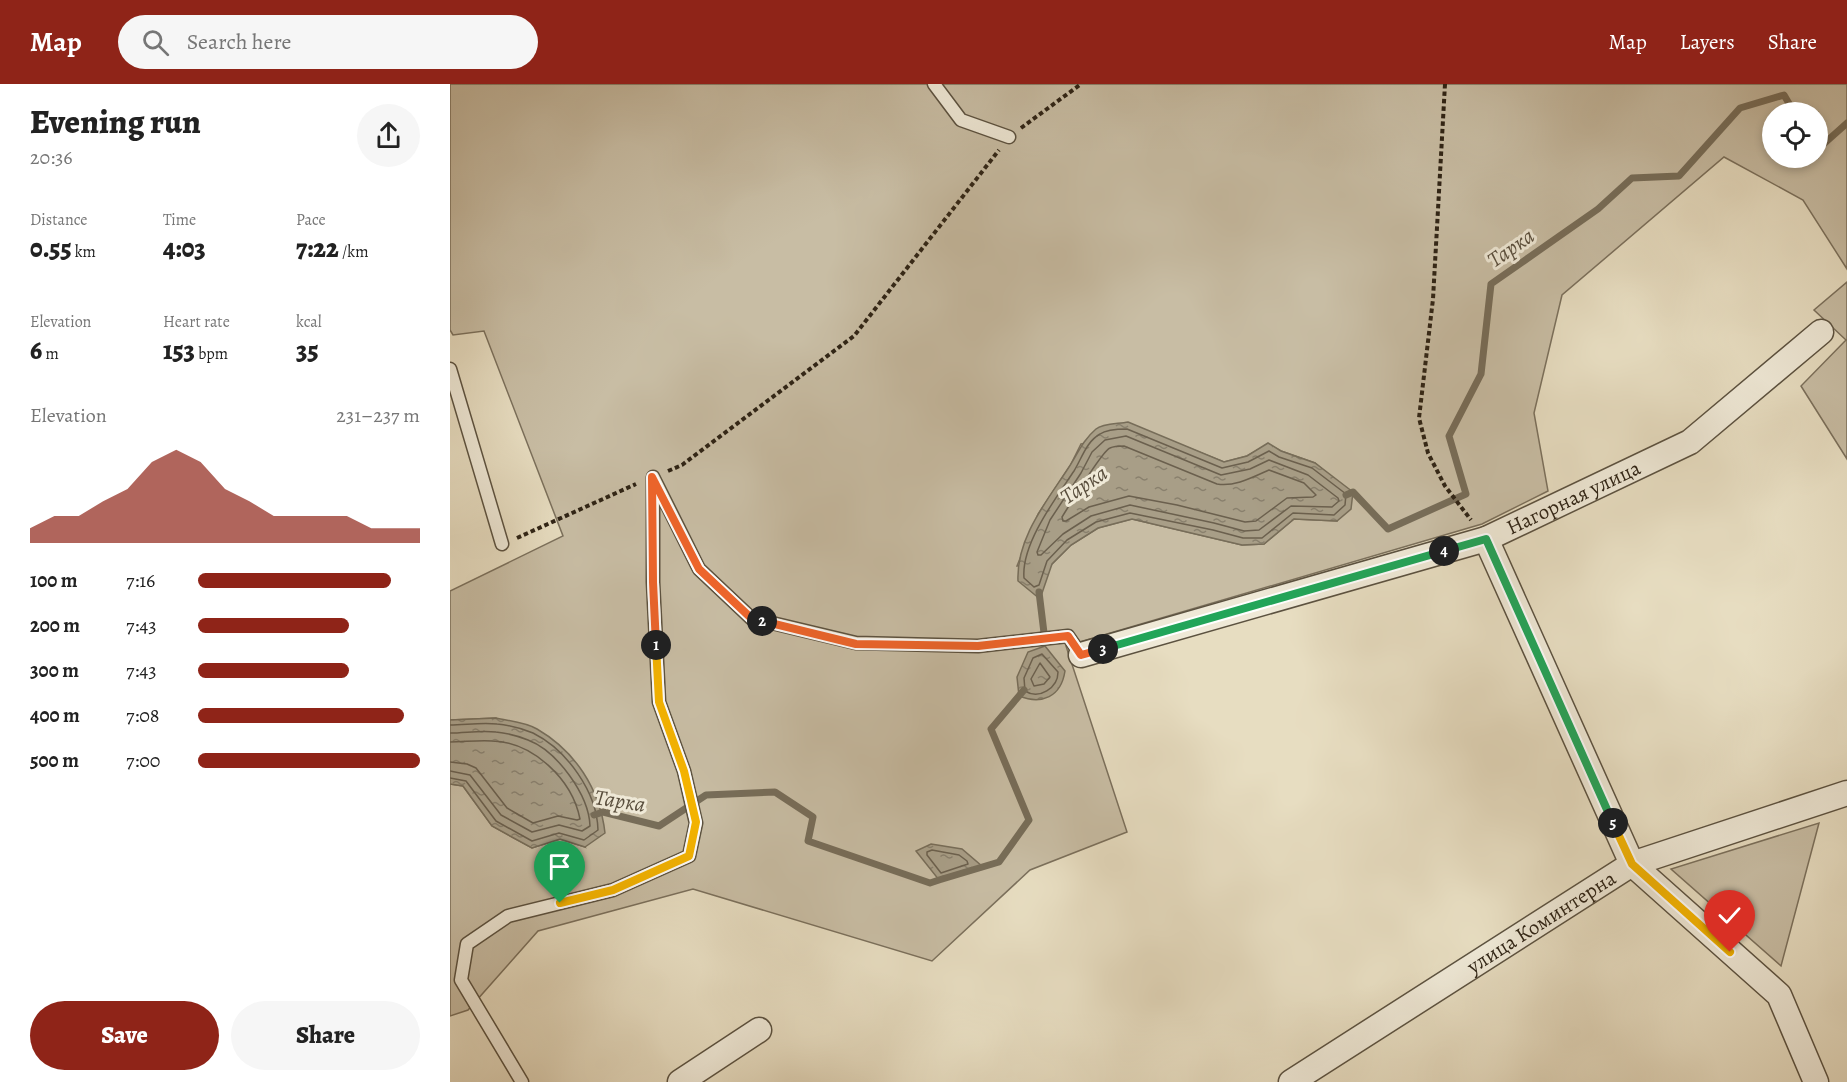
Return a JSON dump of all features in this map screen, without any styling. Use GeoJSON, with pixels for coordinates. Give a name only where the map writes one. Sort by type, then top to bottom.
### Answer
{"type":"FeatureCollection","features":[{"type":"Feature","properties":{"kind":"street","name":"Нагорная улица"},"geometry":{"type":"LineString","coordinates":[[1075,645],[1486,539],[1690,442],[1821,332]]}},
{"type":"Feature","properties":{"kind":"street"},"geometry":{"type":"LineString","coordinates":[[1486,539],[1632,864],[1779,995],[1816,1082]]}},
{"type":"Feature","properties":{"kind":"street","name":"улица Коминтерна"},"geometry":{"type":"LineString","coordinates":[[1291,1082],[1632,864],[1847,793]]}},
{"type":"Feature","properties":{"kind":"street"},"geometry":{"type":"LineString","coordinates":[[680,1082],[759,1030]]}},
{"type":"Feature","properties":{"kind":"lane"},"geometry":{"type":"LineString","coordinates":[[934,84],[961,120],[1009,137]]}},
{"type":"Feature","properties":{"kind":"lane"},"geometry":{"type":"LineString","coordinates":[[450,369],[502,544]]}},
{"type":"Feature","properties":{"kind":"lane"},"geometry":{"type":"LineString","coordinates":[[652,477],[699,569],[751,618],[856,644],[978,646],[1028,639],[1075,645]]}},
{"type":"Feature","properties":{"kind":"lane"},"geometry":{"type":"LineString","coordinates":[[522,1082],[461,980],[467,944],[508,916],[613,890],[689,856],[696,822],[684,771],[659,702],[653,582],[652,477]]}},
{"type":"Feature","properties":{"kind":"path"},"geometry":{"type":"LineString","coordinates":[[502,544],[682,465],[854,336],[1009,137],[1081,84]]}},
{"type":"Feature","properties":{"kind":"path"},"geometry":{"type":"LineString","coordinates":[[1445,84],[1433,299],[1419,418],[1428,453],[1445,486],[1468,517]]}},
{"type":"Feature","properties":{"kind":"shaded area"},"geometry":{"type":"Polygon","coordinates":[[[450,84],[1847,84],[1847,269],[1803,200],[1724,157],[1562,295],[1534,413],[1548,491],[1482,524],[1066,646],[1127,832],[1030,870],[932,961],[693,889],[538,931],[468,1010],[450,1016],[450,784],[463,786],[492,826],[532,848],[560,839],[585,847],[496,718],[450,720],[450,591],[563,536],[484,331],[453,335],[450,330],[450,84]],[[1154,434],[1081,444],[1070,466],[1038,514],[1017,566],[1052,564],[1071,545],[1098,528],[1132,519],[1242,545],[1264,544],[1294,519],[1337,521],[1330,476],[1315,463],[1268,444],[1247,456],[1224,462],[1154,434]]]}},
{"type":"Feature","properties":{"kind":"shaded area"},"geometry":{"type":"Polygon","coordinates":[[[1847,282],[1847,459],[1801,386],[1846,340],[1814,310],[1847,282]]]}},
{"type":"Feature","properties":{"kind":"shaded area"},"geometry":{"type":"Polygon","coordinates":[[[1819,823],[1781,966],[1671,869],[1819,823]]]}},
{"type":"Feature","properties":{"kind":"water"},"geometry":{"type":"Polygon","coordinates":[[[1128,422],[1224,462],[1247,456],[1268,443],[1281,451],[1315,463],[1353,492],[1351,509],[1337,521],[1294,519],[1264,544],[1242,545],[1132,519],[1098,528],[1071,545],[1052,564],[1040,599],[1018,581],[1019,565],[1027,535],[1091,433],[1103,426],[1128,422]]]}},
{"type":"Feature","properties":{"kind":"water"},"geometry":{"type":"Polygon","coordinates":[[[1045,646],[1065,671],[1063,680],[1055,693],[1049,697],[1035,700],[1019,696],[1017,677],[1028,652],[1045,646]]]}},
{"type":"Feature","properties":{"kind":"water"},"geometry":{"type":"Polygon","coordinates":[[[496,718],[522,723],[537,729],[563,748],[583,773],[598,801],[605,833],[585,847],[560,839],[532,848],[492,826],[463,786],[450,784],[450,720],[496,718]]]}},
{"type":"Feature","properties":{"kind":"water"},"geometry":{"type":"Polygon","coordinates":[[[931,844],[962,849],[983,867],[939,880],[916,851],[931,844]]]}},
{"type":"Feature","properties":{"kind":"waterway","name":"Тарка"},"geometry":{"type":"LineString","coordinates":[[1346,495],[1353,492],[1388,529],[1466,494],[1449,436],[1481,374],[1491,284],[1598,209],[1632,178],[1679,176],[1740,108],[1784,95],[1788,102]]}},
{"type":"Feature","properties":{"kind":"waterway","name":"Тарка"},"geometry":{"type":"LineString","coordinates":[[1828,140],[1847,123]]}},
{"type":"Feature","properties":{"kind":"waterway","name":"Тарка"},"geometry":{"type":"LineString","coordinates":[[1039,592],[1045,641]]}},
{"type":"Feature","properties":{"kind":"waterway","name":"Тарка"},"geometry":{"type":"LineString","coordinates":[[594,815],[603,812],[659,826],[706,795],[775,792],[813,817],[808,841],[930,883],[999,862],[1029,820],[991,729],[1024,690]]}},
{"type":"Feature","properties":{"kind":"route"},"geometry":{"type":"LineString","coordinates":[[560,903],[613,890],[689,856],[696,822],[684,771],[659,702],[653,582],[652,477],[699,569],[751,618],[856,644],[978,646],[1068,636],[1081,655],[1486,539],[1632,864],[1730,952]]}}]}
